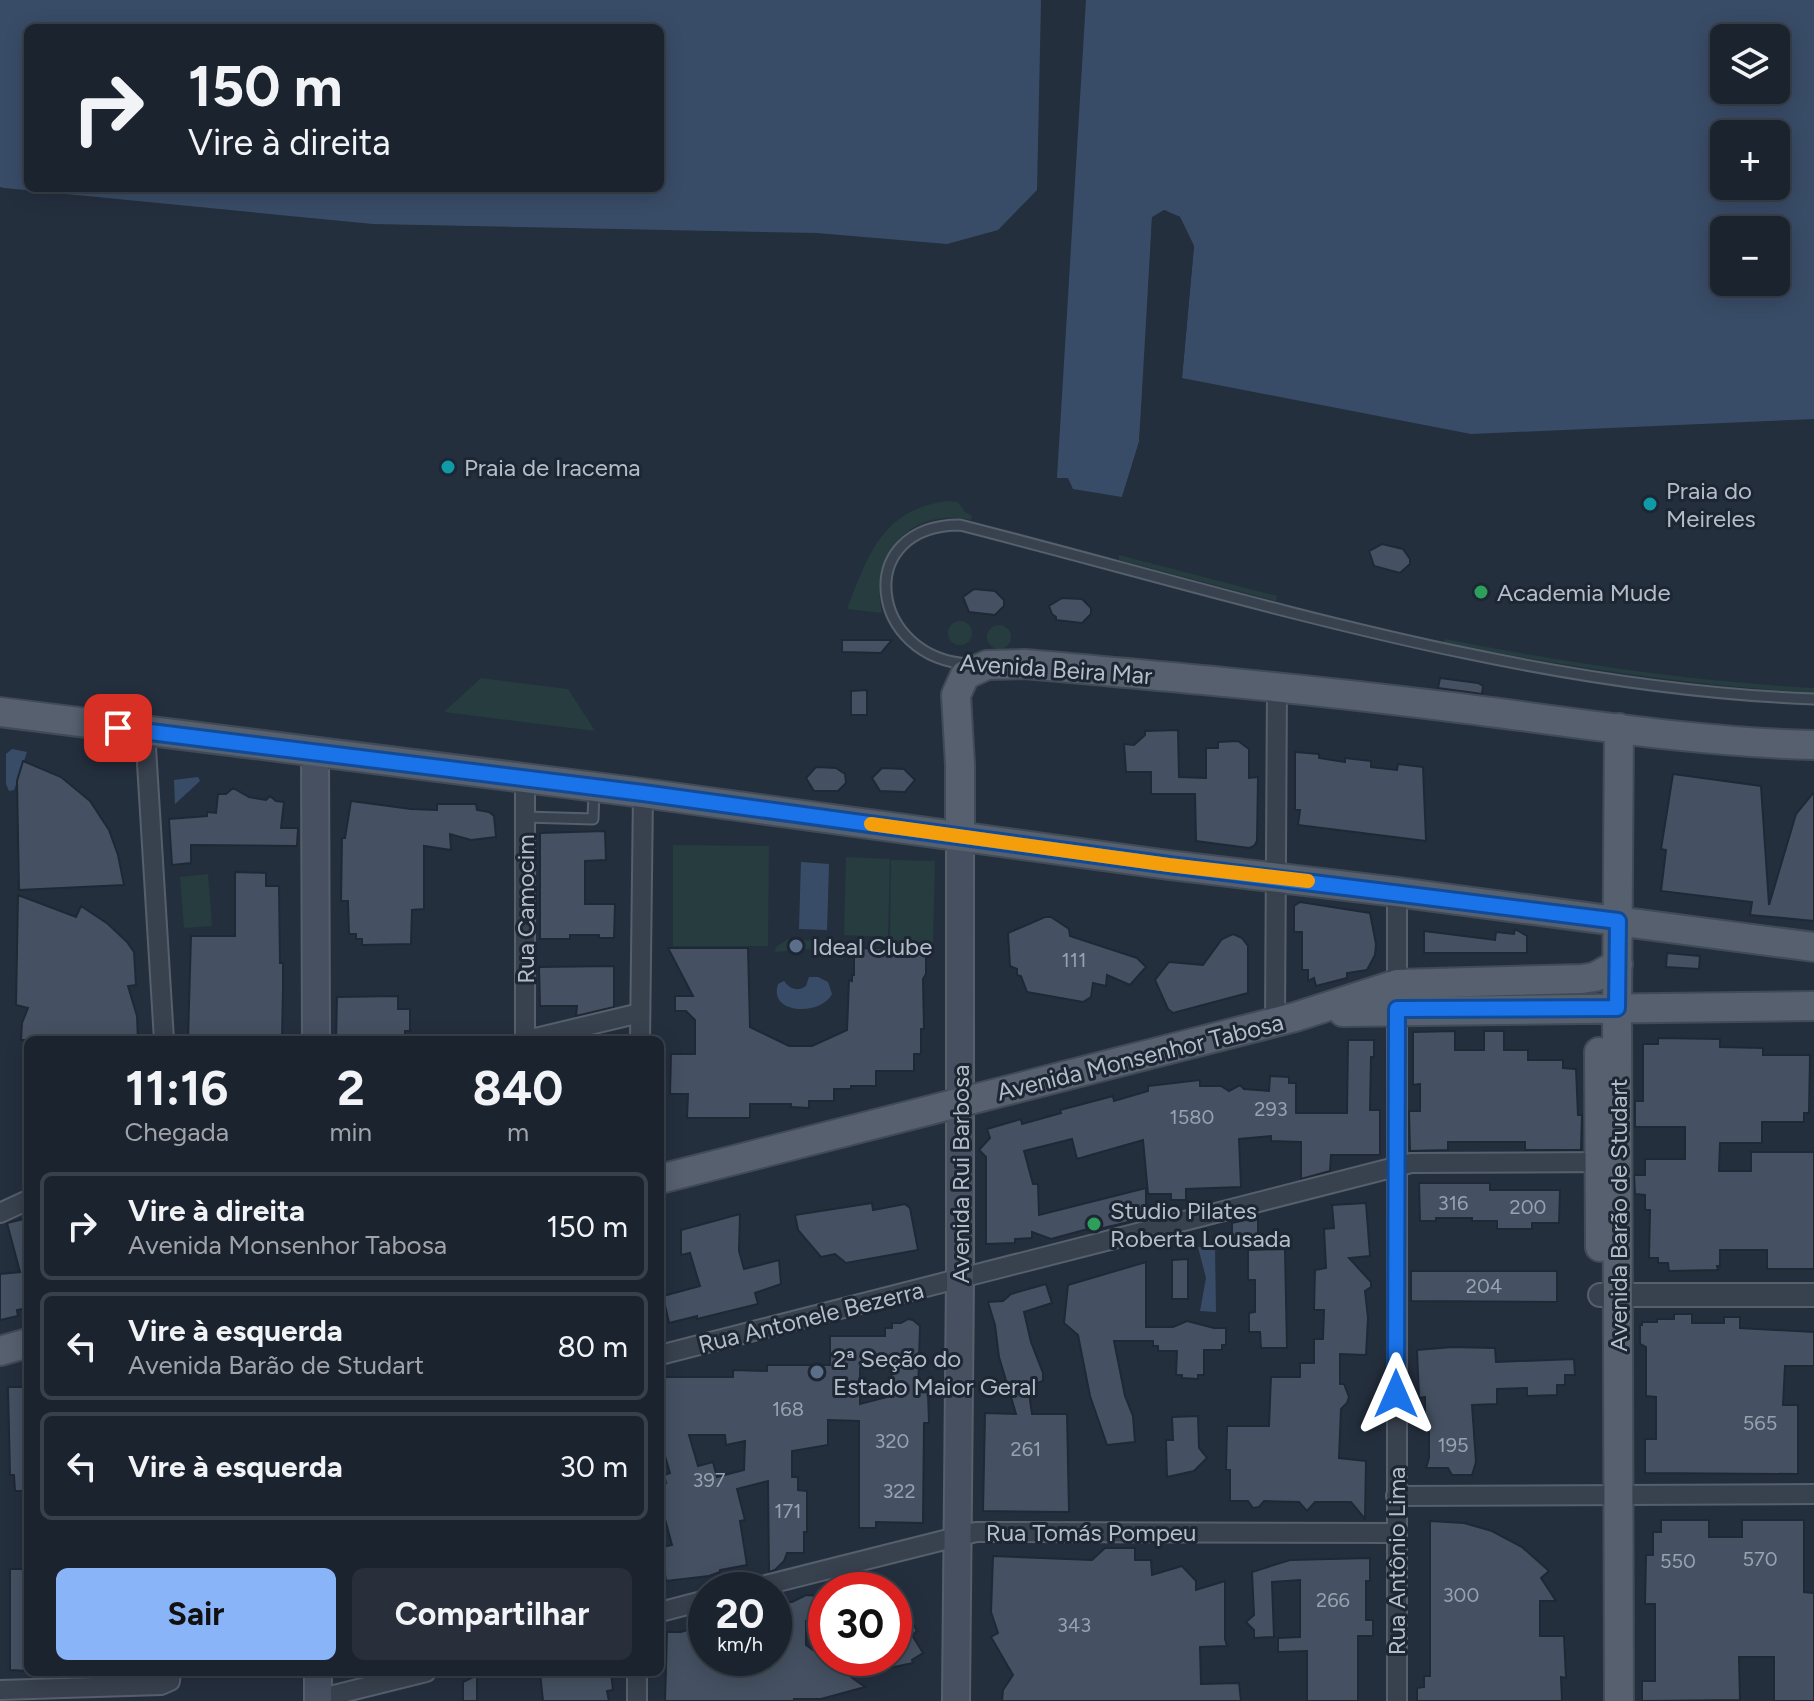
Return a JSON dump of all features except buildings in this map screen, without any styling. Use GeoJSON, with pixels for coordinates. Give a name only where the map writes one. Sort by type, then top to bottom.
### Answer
{"type":"FeatureCollection","features":[{"type":"Feature","properties":{"kind":"main road","name":"Avenida Beira Mar"},"geometry":{"type":"LineString","coordinates":[[987,665],[1025,664],[1277,687],[1741,742],[1814,745]]}},
{"type":"Feature","properties":{"kind":"main road","name":"Avenida Rui Barbosa"},"geometry":{"type":"LineString","coordinates":[[956,1701],[960,765],[956,695],[965,675],[987,665]]}},
{"type":"Feature","properties":{"kind":"main road"},"geometry":{"type":"LineString","coordinates":[[0,712],[1814,947]]}},
{"type":"Feature","properties":{"kind":"main road","name":"Avenida Barão de Studart"},"geometry":{"type":"LineString","coordinates":[[1619,728],[1618,964],[1608,1008],[1611,1496],[1619,1701]]}},
{"type":"Feature","properties":{"kind":"main road"},"geometry":{"type":"LineString","coordinates":[[315,752],[316,1036]]}},
{"type":"Feature","properties":{"kind":"main road","name":"Avenida Monsenhor Tabosa"},"geometry":{"type":"LineString","coordinates":[[664,1178],[1285,1020],[1397,996],[1595,977],[1618,964]]}},
{"type":"Feature","properties":{"kind":"main road","name":"Avenida Monsenhor Tabosa"},"geometry":{"type":"LineString","coordinates":[[1397,996],[1608,1008],[1814,1006]]}},
{"type":"Feature","properties":{"kind":"main road"},"geometry":{"type":"LineString","coordinates":[[0,1351],[24,1344]]}},
{"type":"Feature","properties":{"kind":"main road","name":"Avenida Barão de Studart"},"geometry":{"type":"LineString","coordinates":[[1601,1701],[1611,1496]]}},
{"type":"Feature","properties":{"kind":"main road"},"geometry":{"type":"LineString","coordinates":[[318,1676],[318,1700]]}},
{"type":"Feature","properties":{"kind":"street"},"geometry":{"type":"LineString","coordinates":[[1277,687],[1277,877],[1285,1020]]}},
{"type":"Feature","properties":{"kind":"street"},"geometry":{"type":"LineString","coordinates":[[145,731],[164,1036]]}},
{"type":"Feature","properties":{"kind":"street","name":"Rua Camocim"},"geometry":{"type":"LineString","coordinates":[[525,778],[526,1036]]}},
{"type":"Feature","properties":{"kind":"street"},"geometry":{"type":"LineString","coordinates":[[640,1036],[643,793]]}},
{"type":"Feature","properties":{"kind":"street","name":"Rua Antônio Lima"},"geometry":{"type":"LineString","coordinates":[[1397,892],[1397,1701]]}},
{"type":"Feature","properties":{"kind":"street"},"geometry":{"type":"LineString","coordinates":[[543,1036],[640,1013]]}},
{"type":"Feature","properties":{"kind":"street","name":"Rua Antonele Bezerra"},"geometry":{"type":"LineString","coordinates":[[664,1354],[1415,1163],[1609,1162]]}},
{"type":"Feature","properties":{"kind":"street"},"geometry":{"type":"LineString","coordinates":[[0,1213],[24,1202]]}},
{"type":"Feature","properties":{"kind":"street"},"geometry":{"type":"LineString","coordinates":[[1609,1294],[1814,1295]]}},
{"type":"Feature","properties":{"kind":"street"},"geometry":{"type":"LineString","coordinates":[[1396,1496],[1814,1494]]}},
{"type":"Feature","properties":{"kind":"street","name":"Rua Tomás Pompeu"},"geometry":{"type":"LineString","coordinates":[[792,1578],[976,1532],[1396,1533]]}},
{"type":"Feature","properties":{"kind":"street"},"geometry":{"type":"LineString","coordinates":[[664,1611],[688,1605]]}},
{"type":"Feature","properties":{"kind":"street"},"geometry":{"type":"LineString","coordinates":[[318,1700],[411,1676]]}},
{"type":"Feature","properties":{"kind":"street"},"geometry":{"type":"LineString","coordinates":[[637,1676],[637,1701]]}},
{"type":"Feature","properties":{"kind":"street"},"geometry":{"type":"LineString","coordinates":[[0,1690],[166,1678]]}},
{"type":"Feature","properties":{"kind":"lane","name":"Avenida Beira Mar"},"geometry":{"type":"LineString","coordinates":[[987,665],[942,659],[915,644],[898,629],[886,598],[886,577],[903,545],[915,535],[943,525],[960,525],[1435,648],[1517,664],[1670,688],[1814,699]]}},
{"type":"Feature","properties":{"kind":"lane"},"geometry":{"type":"LineString","coordinates":[[525,817],[593,819],[594,787]]}},
{"type":"Feature","properties":{"kind":"green space"},"geometry":{"type":"Polygon","coordinates":[[[947,501],[958,502],[972,516],[971,520],[949,518],[913,528],[888,554],[882,572],[882,613],[847,609],[870,554],[892,525],[906,514],[947,501]]]}},
{"type":"Feature","properties":{"kind":"green space"},"geometry":{"type":"Polygon","coordinates":[[[1119,555],[1277,596],[1276,601],[1119,560],[1119,555]]]}},
{"type":"Feature","properties":{"kind":"green space"},"geometry":{"type":"Polygon","coordinates":[[[960,621],[969,624],[972,633],[969,642],[960,645],[951,642],[948,633],[951,624],[960,621]]]}},
{"type":"Feature","properties":{"kind":"green space"},"geometry":{"type":"Polygon","coordinates":[[[999,625],[1008,628],[1011,637],[1008,646],[999,649],[990,646],[987,637],[990,628],[999,625]]]}},
{"type":"Feature","properties":{"kind":"green space"},"geometry":{"type":"Polygon","coordinates":[[[1445,639],[1628,670],[1814,688],[1814,693],[1674,680],[1582,667],[1444,643],[1445,639]]]}},
{"type":"Feature","properties":{"kind":"green space"},"geometry":{"type":"Polygon","coordinates":[[[481,678],[568,689],[595,731],[444,712],[481,678]]]}},
{"type":"Feature","properties":{"kind":"green space"},"geometry":{"type":"Polygon","coordinates":[[[673,845],[769,846],[768,946],[673,946],[673,845]]]}},
{"type":"Feature","properties":{"kind":"green space"},"geometry":{"type":"Polygon","coordinates":[[[846,857],[890,859],[888,937],[844,935],[846,857]]]}},
{"type":"Feature","properties":{"kind":"green space"},"geometry":{"type":"Polygon","coordinates":[[[891,860],[935,861],[933,943],[890,942],[891,860]]]}},
{"type":"Feature","properties":{"kind":"green space"},"geometry":{"type":"Polygon","coordinates":[[[208,874],[212,926],[184,928],[180,877],[208,874]]]}},
{"type":"Feature","properties":{"kind":"green space"},"geometry":{"type":"Polygon","coordinates":[[[788,939],[832,942],[844,960],[808,949],[775,952],[776,947],[788,939]]]}},
{"type":"Feature","properties":{"kind":"water"},"geometry":{"type":"Polygon","coordinates":[[[0,0],[1041,0],[1037,190],[998,230],[947,244],[817,233],[373,224],[45,192],[664,192],[664,24],[24,24],[24,190],[0,187],[0,0]]]}},
{"type":"Feature","properties":{"kind":"water"},"geometry":{"type":"Polygon","coordinates":[[[1086,0],[1814,0],[1814,419],[1471,434],[1182,378],[1194,246],[1180,217],[1164,210],[1152,218],[1139,442],[1122,497],[1073,489],[1068,478],[1057,478],[1086,0]]]}},
{"type":"Feature","properties":{"kind":"water"},"geometry":{"type":"Polygon","coordinates":[[[12,749],[27,752],[14,790],[9,791],[6,784],[6,754],[12,749]]]}},
{"type":"Feature","properties":{"kind":"water"},"geometry":{"type":"Polygon","coordinates":[[[198,777],[200,781],[175,804],[174,780],[198,777]]]}},
{"type":"Feature","properties":{"kind":"water"},"geometry":{"type":"Polygon","coordinates":[[[801,862],[829,864],[827,930],[799,929],[801,862]]]}},
{"type":"Feature","properties":{"kind":"water"},"geometry":{"type":"Polygon","coordinates":[[[809,977],[828,982],[832,994],[826,1001],[807,1009],[788,1007],[781,1002],[777,994],[778,984],[784,981],[791,988],[800,989],[806,986],[809,977]]]}},
{"type":"Feature","properties":{"kind":"water"},"geometry":{"type":"Polygon","coordinates":[[[1198,1247],[1215,1247],[1216,1312],[1200,1311],[1206,1278],[1198,1247]]]}},
{"type":"Feature","properties":{"kind":"pier"},"geometry":{"type":"Polygon","coordinates":[[[1164,210],[1180,217],[1194,246],[1182,378],[1180,381],[1190,246],[1177,220],[1164,214],[1156,220],[1143,442],[1126,498],[1122,497],[1139,442],[1143,401],[1152,217],[1164,210]]]}},
{"type":"Feature","properties":{"kind":"slow traffic"},"geometry":{"type":"LineString","coordinates":[[871,824],[1308,881]]}},
{"type":"Feature","properties":{"kind":"place","name":"Praia de Iracema"},"geometry":{"type":"Point","coordinates":[448,467]}},
{"type":"Feature","properties":{"kind":"place","name":"Praia do Meireles"},"geometry":{"type":"Point","coordinates":[1650,504]}},
{"type":"Feature","properties":{"kind":"place","name":"Academia Mude"},"geometry":{"type":"Point","coordinates":[1481,592]}},
{"type":"Feature","properties":{"kind":"place","name":"Ideal Clube"},"geometry":{"type":"Point","coordinates":[796,946]}},
{"type":"Feature","properties":{"kind":"place","name":"Studio Pilates Roberta Lousada"},"geometry":{"type":"Point","coordinates":[1094,1224]}},
{"type":"Feature","properties":{"kind":"place","name":"2ª Seção do Estado Maior Geral"},"geometry":{"type":"Point","coordinates":[817,1372]}},
{"type":"Feature","properties":{"kind":"route"},"geometry":{"type":"LineString","coordinates":[[118,728],[643,793],[1169,865],[1618,921],[1617,1008],[1397,1009],[1396,1394]]}}]}
